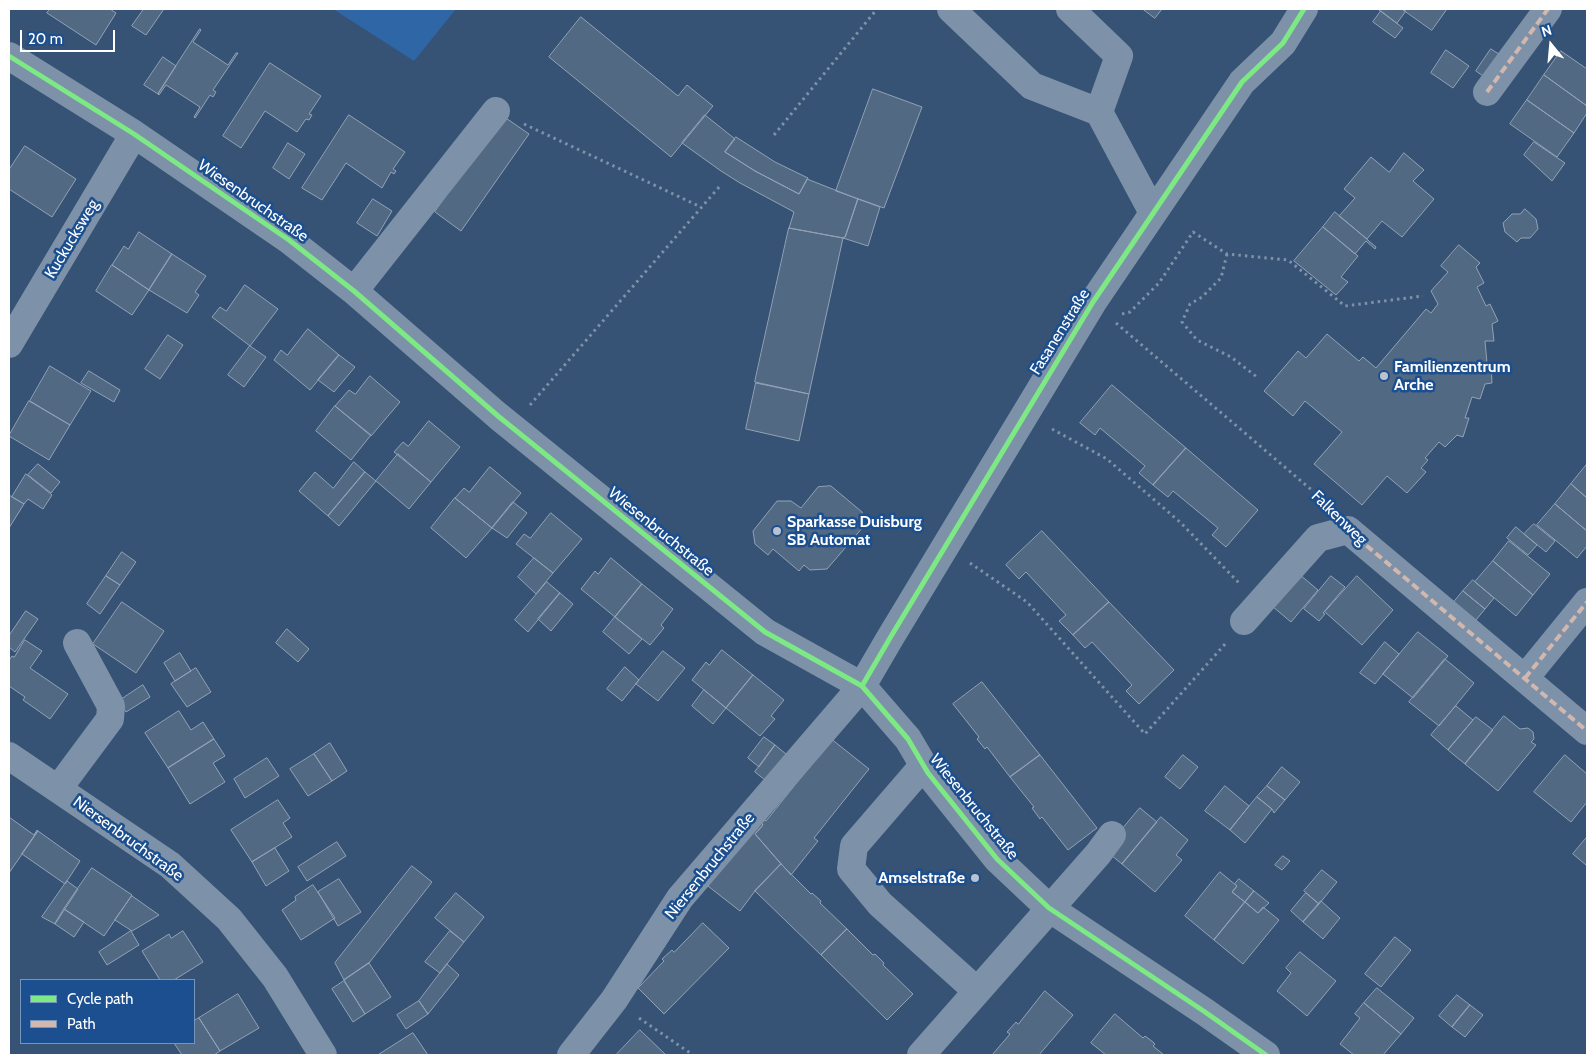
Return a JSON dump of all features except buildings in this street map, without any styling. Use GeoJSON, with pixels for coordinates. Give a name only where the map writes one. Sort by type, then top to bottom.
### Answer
{"type":"FeatureCollection","features":[{"type":"Feature","properties":{"kind":"street"},"geometry":{"type":"LineString","coordinates":[[951,9],[1032,86],[1099,112],[1153,213]]}},
{"type":"Feature","properties":{"kind":"street"},"geometry":{"type":"LineString","coordinates":[[1070,9],[1119,56],[1099,112]]}},
{"type":"Feature","properties":{"kind":"street","name":"Fasanenstraße"},"geometry":{"type":"LineString","coordinates":[[862,686],[1025,415],[1101,310],[1153,213],[1242,82],[1283,43],[1304,9]]}},
{"type":"Feature","properties":{"kind":"street"},"geometry":{"type":"LineString","coordinates":[[1487,92],[1548,9]]}},
{"type":"Feature","properties":{"kind":"street","name":"Wiesenbruchstraße"},"geometry":{"type":"LineString","coordinates":[[9,56],[134,134],[289,240],[354,292],[512,426],[765,632],[862,686],[908,739],[928,773],[997,859],[1049,908],[1266,1055]]}},
{"type":"Feature","properties":{"kind":"street"},"geometry":{"type":"LineString","coordinates":[[354,292],[496,111]]}},
{"type":"Feature","properties":{"kind":"street","name":"Kuckucksweg"},"geometry":{"type":"LineString","coordinates":[[9,344],[134,134]]}},
{"type":"Feature","properties":{"kind":"street"},"geometry":{"type":"LineString","coordinates":[[1252,613],[1318,538],[1348,530]]}},
{"type":"Feature","properties":{"kind":"street","name":"Falkenweg"},"geometry":{"type":"LineString","coordinates":[[1348,530],[1587,732]]}},
{"type":"Feature","properties":{"kind":"street"},"geometry":{"type":"LineString","coordinates":[[1525,678],[1587,602]]}},
{"type":"Feature","properties":{"kind":"street"},"geometry":{"type":"LineString","coordinates":[[58,789],[110,719],[111,706],[77,643]]}},
{"type":"Feature","properties":{"kind":"street","name":"Niersenbruchstraße"},"geometry":{"type":"LineString","coordinates":[[571,1055],[614,1000],[680,898],[862,686]]}},
{"type":"Feature","properties":{"kind":"street","name":"Niersenbruchstraße"},"geometry":{"type":"LineString","coordinates":[[9,756],[170,865],[230,919],[275,977],[323,1055]]}},
{"type":"Feature","properties":{"kind":"street"},"geometry":{"type":"LineString","coordinates":[[923,766],[854,846],[850,869],[880,904],[977,991]]}},
{"type":"Feature","properties":{"kind":"street"},"geometry":{"type":"LineString","coordinates":[[921,1055],[1098,854],[1112,835]]}},
{"type":"Feature","properties":{"kind":"path"},"geometry":{"type":"LineString","coordinates":[[774,135],[877,9]]}},
{"type":"Feature","properties":{"kind":"path"},"geometry":{"type":"LineString","coordinates":[[496,111],[702,207]]}},
{"type":"Feature","properties":{"kind":"path"},"geometry":{"type":"LineString","coordinates":[[512,426],[720,186]]}},
{"type":"Feature","properties":{"kind":"path"},"geometry":{"type":"LineString","coordinates":[[1101,310],[1130,312],[1159,283],[1192,232],[1227,254],[1288,260],[1345,306],[1423,296]]}},
{"type":"Feature","properties":{"kind":"path"},"geometry":{"type":"LineString","coordinates":[[1227,254],[1221,278],[1202,297],[1190,304],[1182,322],[1197,340],[1232,357],[1257,377]]}},
{"type":"Feature","properties":{"kind":"path"},"geometry":{"type":"LineString","coordinates":[[945,546],[1028,602],[1145,734],[1252,613],[1181,523],[1106,459],[1025,415]]}},
{"type":"Feature","properties":{"kind":"path"},"geometry":{"type":"LineString","coordinates":[[614,1000],[693,1055]]}},
{"type":"Feature","properties":{"kind":"shaded area"},"geometry":{"type":"Polygon","coordinates":[[[333,9],[456,9],[414,61],[333,9]]]}},
{"type":"Feature","properties":{"kind":"marked path"},"geometry":{"type":"LineString","coordinates":[[1487,92],[1548,9]]}},
{"type":"Feature","properties":{"kind":"marked path"},"geometry":{"type":"LineString","coordinates":[[1348,530],[1587,731]]}},
{"type":"Feature","properties":{"kind":"marked path"},"geometry":{"type":"LineString","coordinates":[[1525,678],[1587,602]]}},
{"type":"Feature","properties":{"kind":"cycle path"},"geometry":{"type":"LineString","coordinates":[[862,686],[1093,302],[1242,82],[1283,43],[1304,9]]}},
{"type":"Feature","properties":{"kind":"cycle path"},"geometry":{"type":"LineString","coordinates":[[9,56],[134,134],[289,240],[354,291],[498,416],[765,632],[862,686],[908,739],[928,773],[997,859],[1049,908],[1266,1055]]}},
{"type":"Feature","properties":{"kind":"place","name":"Familienzentrum Arche"},"geometry":{"type":"Point","coordinates":[1384,376]}},
{"type":"Feature","properties":{"kind":"place","name":"Sparkasse Duisburg SB Automat"},"geometry":{"type":"Point","coordinates":[777,531]}},
{"type":"Feature","properties":{"kind":"place","name":"Amselstraße"},"geometry":{"type":"Point","coordinates":[975,878]}}]}
